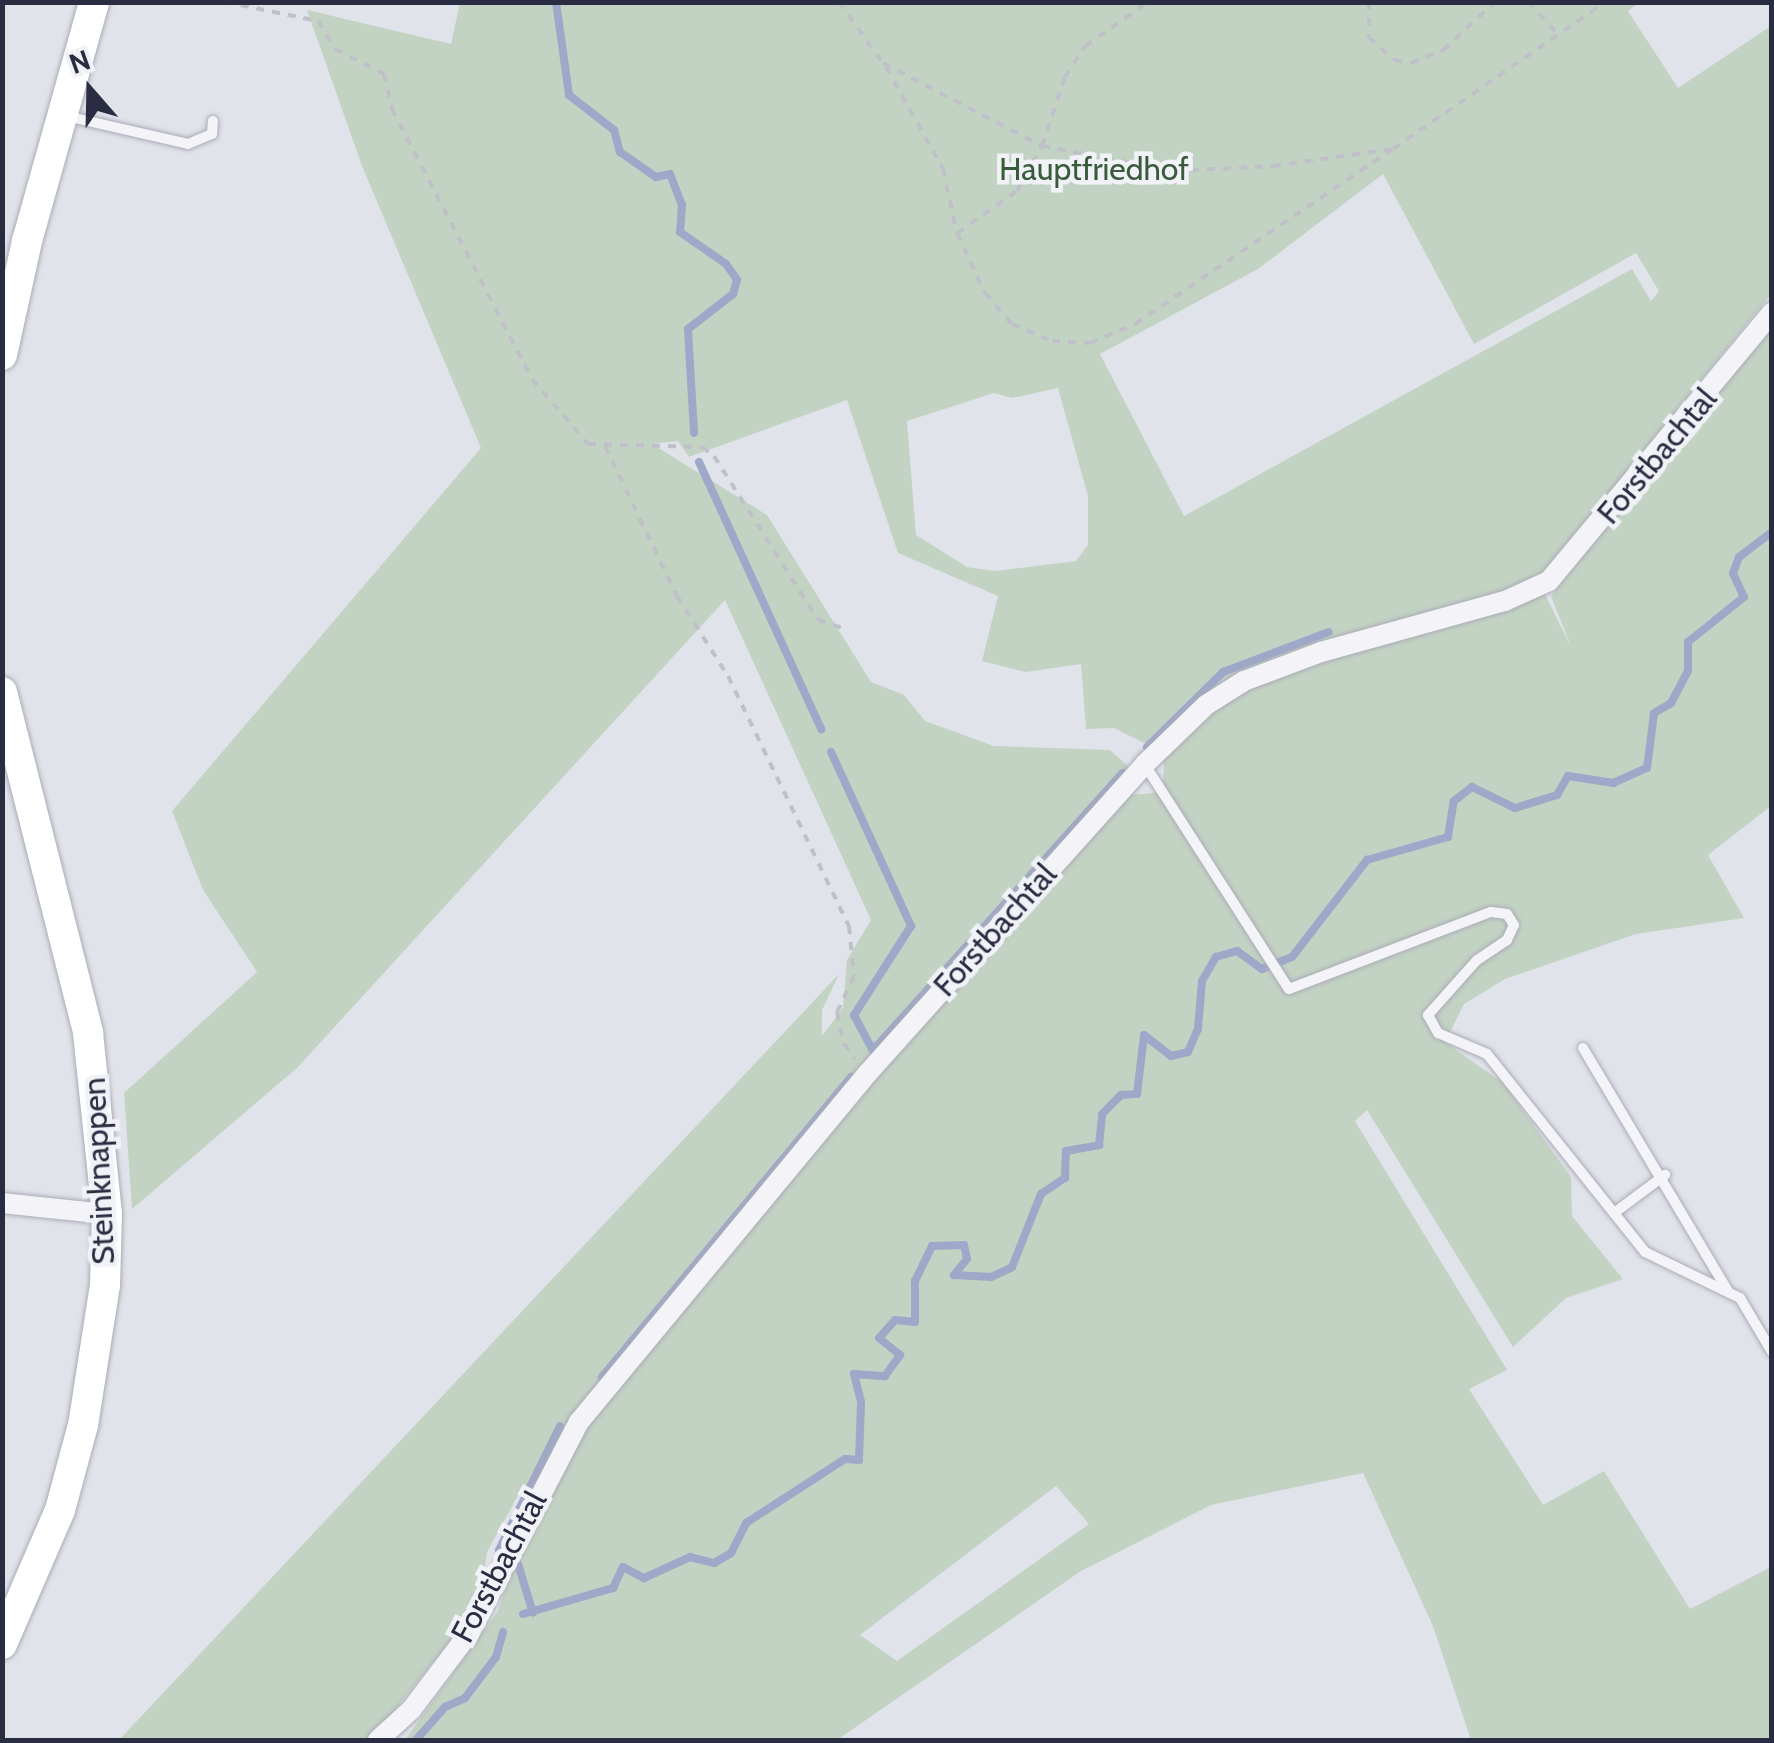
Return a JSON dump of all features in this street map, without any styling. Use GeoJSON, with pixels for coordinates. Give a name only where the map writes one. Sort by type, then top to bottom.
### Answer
{"type":"FeatureCollection","features":[{"type":"Feature","properties":{"kind":"street"},"geometry":{"type":"LineString","coordinates":[[2,354],[26,241],[94,2]]}},
{"type":"Feature","properties":{"kind":"street","name":"Forstbachtal"},"geometry":{"type":"LineString","coordinates":[[378,1740],[411,1710],[470,1632],[580,1422],[867,1074],[1145,764],[1206,705],[1244,681],[1321,652],[1504,601],[1549,581],[1772,312]]}},
{"type":"Feature","properties":{"kind":"street","name":"Steinknappen"},"geometry":{"type":"LineString","coordinates":[[2,692],[88,1033],[107,1214],[105,1285],[84,1426],[60,1510],[2,1644]]}},
{"type":"Feature","properties":{"kind":"street"},"geometry":{"type":"LineString","coordinates":[[2,1204],[107,1214]]}},
{"type":"Feature","properties":{"kind":"lane"},"geometry":{"type":"LineString","coordinates":[[64,116],[188,144],[212,134],[213,121]]}},
{"type":"Feature","properties":{"kind":"lane"},"geometry":{"type":"LineString","coordinates":[[1145,764],[1289,989],[1491,912],[1507,914],[1514,926],[1507,940],[1477,960],[1428,1015],[1438,1033],[1487,1054],[1645,1252],[1740,1298],[1772,1352]]}},
{"type":"Feature","properties":{"kind":"lane"},"geometry":{"type":"LineString","coordinates":[[1583,1048],[1664,1176],[1729,1292]]}},
{"type":"Feature","properties":{"kind":"lane"},"geometry":{"type":"LineString","coordinates":[[1614,1213],[1664,1176]]}},
{"type":"Feature","properties":{"kind":"path"},"geometry":{"type":"LineString","coordinates":[[225,2],[318,22],[335,50],[384,74],[392,109],[532,378],[588,444],[702,447],[714,456],[818,620],[848,630]]}},
{"type":"Feature","properties":{"kind":"path"},"geometry":{"type":"LineString","coordinates":[[838,2],[883,63],[944,170],[957,233],[986,293],[1012,324],[1052,341],[1090,343],[1135,324],[1605,2]]}},
{"type":"Feature","properties":{"kind":"path"},"geometry":{"type":"LineString","coordinates":[[957,233],[1017,190],[1042,146],[1065,77],[1085,46],[1148,2]]}},
{"type":"Feature","properties":{"kind":"path"},"geometry":{"type":"LineString","coordinates":[[1369,2],[1369,37],[1394,60],[1411,64],[1442,50],[1495,2]]}},
{"type":"Feature","properties":{"kind":"path"},"geometry":{"type":"LineString","coordinates":[[1528,2],[1558,35]]}},
{"type":"Feature","properties":{"kind":"path"},"geometry":{"type":"LineString","coordinates":[[883,63],[1042,146],[1175,171],[1273,166],[1393,148]]}},
{"type":"Feature","properties":{"kind":"path"},"geometry":{"type":"LineString","coordinates":[[604,446],[677,596],[728,676],[849,926],[854,976],[838,1012],[844,1044],[867,1074]]}},
{"type":"Feature","properties":{"kind":"green space","name":"Hauptfriedhof"},"geometry":{"type":"Polygon","coordinates":[[[460,2],[1638,3],[1628,11],[1678,88],[1771,26],[1771,294],[1538,580],[1571,647],[1551,596],[1771,320],[1771,806],[1708,855],[1744,918],[1636,934],[1505,979],[1464,1004],[1445,1042],[1503,1083],[1571,1177],[1572,1216],[1623,1279],[1566,1298],[1513,1347],[1367,1110],[1355,1121],[1507,1370],[1469,1389],[1543,1505],[1604,1471],[1690,1609],[1771,1567],[1771,1740],[1471,1740],[1433,1626],[1363,1473],[1211,1505],[1081,1571],[837,1740],[405,1740],[498,1611],[516,1553],[545,1505],[520,1492],[487,1552],[479,1605],[377,1732],[390,1740],[119,1740],[839,974],[822,1010],[822,1036],[843,1008],[847,960],[871,920],[725,600],[297,1068],[132,1209],[124,1093],[257,972],[203,890],[172,811],[481,448],[362,166],[307,10],[451,44],[460,2]],[[1383,174],[1258,269],[1100,354],[1184,516],[1632,269],[1651,301],[1659,291],[1636,253],[1474,344],[1383,174]],[[1058,388],[1012,398],[994,393],[907,421],[916,535],[967,567],[995,571],[1076,561],[1088,545],[1088,496],[1058,388]],[[847,400],[689,457],[678,441],[652,444],[767,515],[871,682],[904,695],[925,721],[994,746],[1110,750],[1128,766],[1130,795],[1163,792],[1164,758],[1208,716],[1186,708],[1150,746],[1114,728],[1086,729],[1081,664],[1026,672],[982,661],[998,596],[898,553],[847,400]],[[1056,1486],[860,1635],[897,1661],[1089,1524],[1056,1486]]]}},
{"type":"Feature","properties":{"kind":"waterway"},"geometry":{"type":"LineString","coordinates":[[556,2],[569,95],[614,130],[620,152],[656,177],[670,174],[682,205],[680,232],[726,264],[737,280],[733,294],[688,329],[694,433]]}},
{"type":"Feature","properties":{"kind":"waterway"},"geometry":{"type":"LineString","coordinates":[[699,462],[821,729]]}},
{"type":"Feature","properties":{"kind":"waterway"},"geometry":{"type":"LineString","coordinates":[[523,1614],[613,1588],[623,1567],[644,1578],[690,1557],[714,1563],[731,1553],[746,1523],[845,1459],[859,1460],[861,1402],[854,1374],[885,1376],[900,1355],[879,1338],[895,1320],[915,1322],[915,1281],[932,1246],[964,1245],[967,1259],[954,1275],[991,1277],[1012,1267],[1041,1194],[1065,1178],[1066,1151],[1099,1145],[1102,1114],[1121,1095],[1137,1094],[1144,1035],[1171,1056],[1188,1052],[1198,1029],[1202,981],[1216,957],[1237,951],[1262,969],[1292,957],[1367,860],[1448,837],[1454,801],[1472,787],[1515,808],[1557,795],[1568,776],[1613,783],[1647,768],[1654,713],[1671,703],[1688,671],[1688,642],[1744,597],[1733,573],[1739,557],[1772,532]]}},
{"type":"Feature","properties":{"kind":"waterway"},"geometry":{"type":"LineString","coordinates":[[1147,747],[1223,672],[1329,632]]}},
{"type":"Feature","properties":{"kind":"waterway"},"geometry":{"type":"LineString","coordinates":[[831,752],[911,926],[854,1015],[873,1050]]}},
{"type":"Feature","properties":{"kind":"waterway"},"geometry":{"type":"LineString","coordinates":[[875,1048],[1123,773]]}},
{"type":"Feature","properties":{"kind":"waterway"},"geometry":{"type":"LineString","coordinates":[[602,1377],[851,1077]]}},
{"type":"Feature","properties":{"kind":"waterway"},"geometry":{"type":"LineString","coordinates":[[499,1550],[560,1426]]}},
{"type":"Feature","properties":{"kind":"waterway"},"geometry":{"type":"LineString","coordinates":[[518,1564],[533,1613]]}},
{"type":"Feature","properties":{"kind":"waterway"},"geometry":{"type":"LineString","coordinates":[[416,1740],[445,1707],[465,1698],[496,1657],[503,1632]]}}]}
